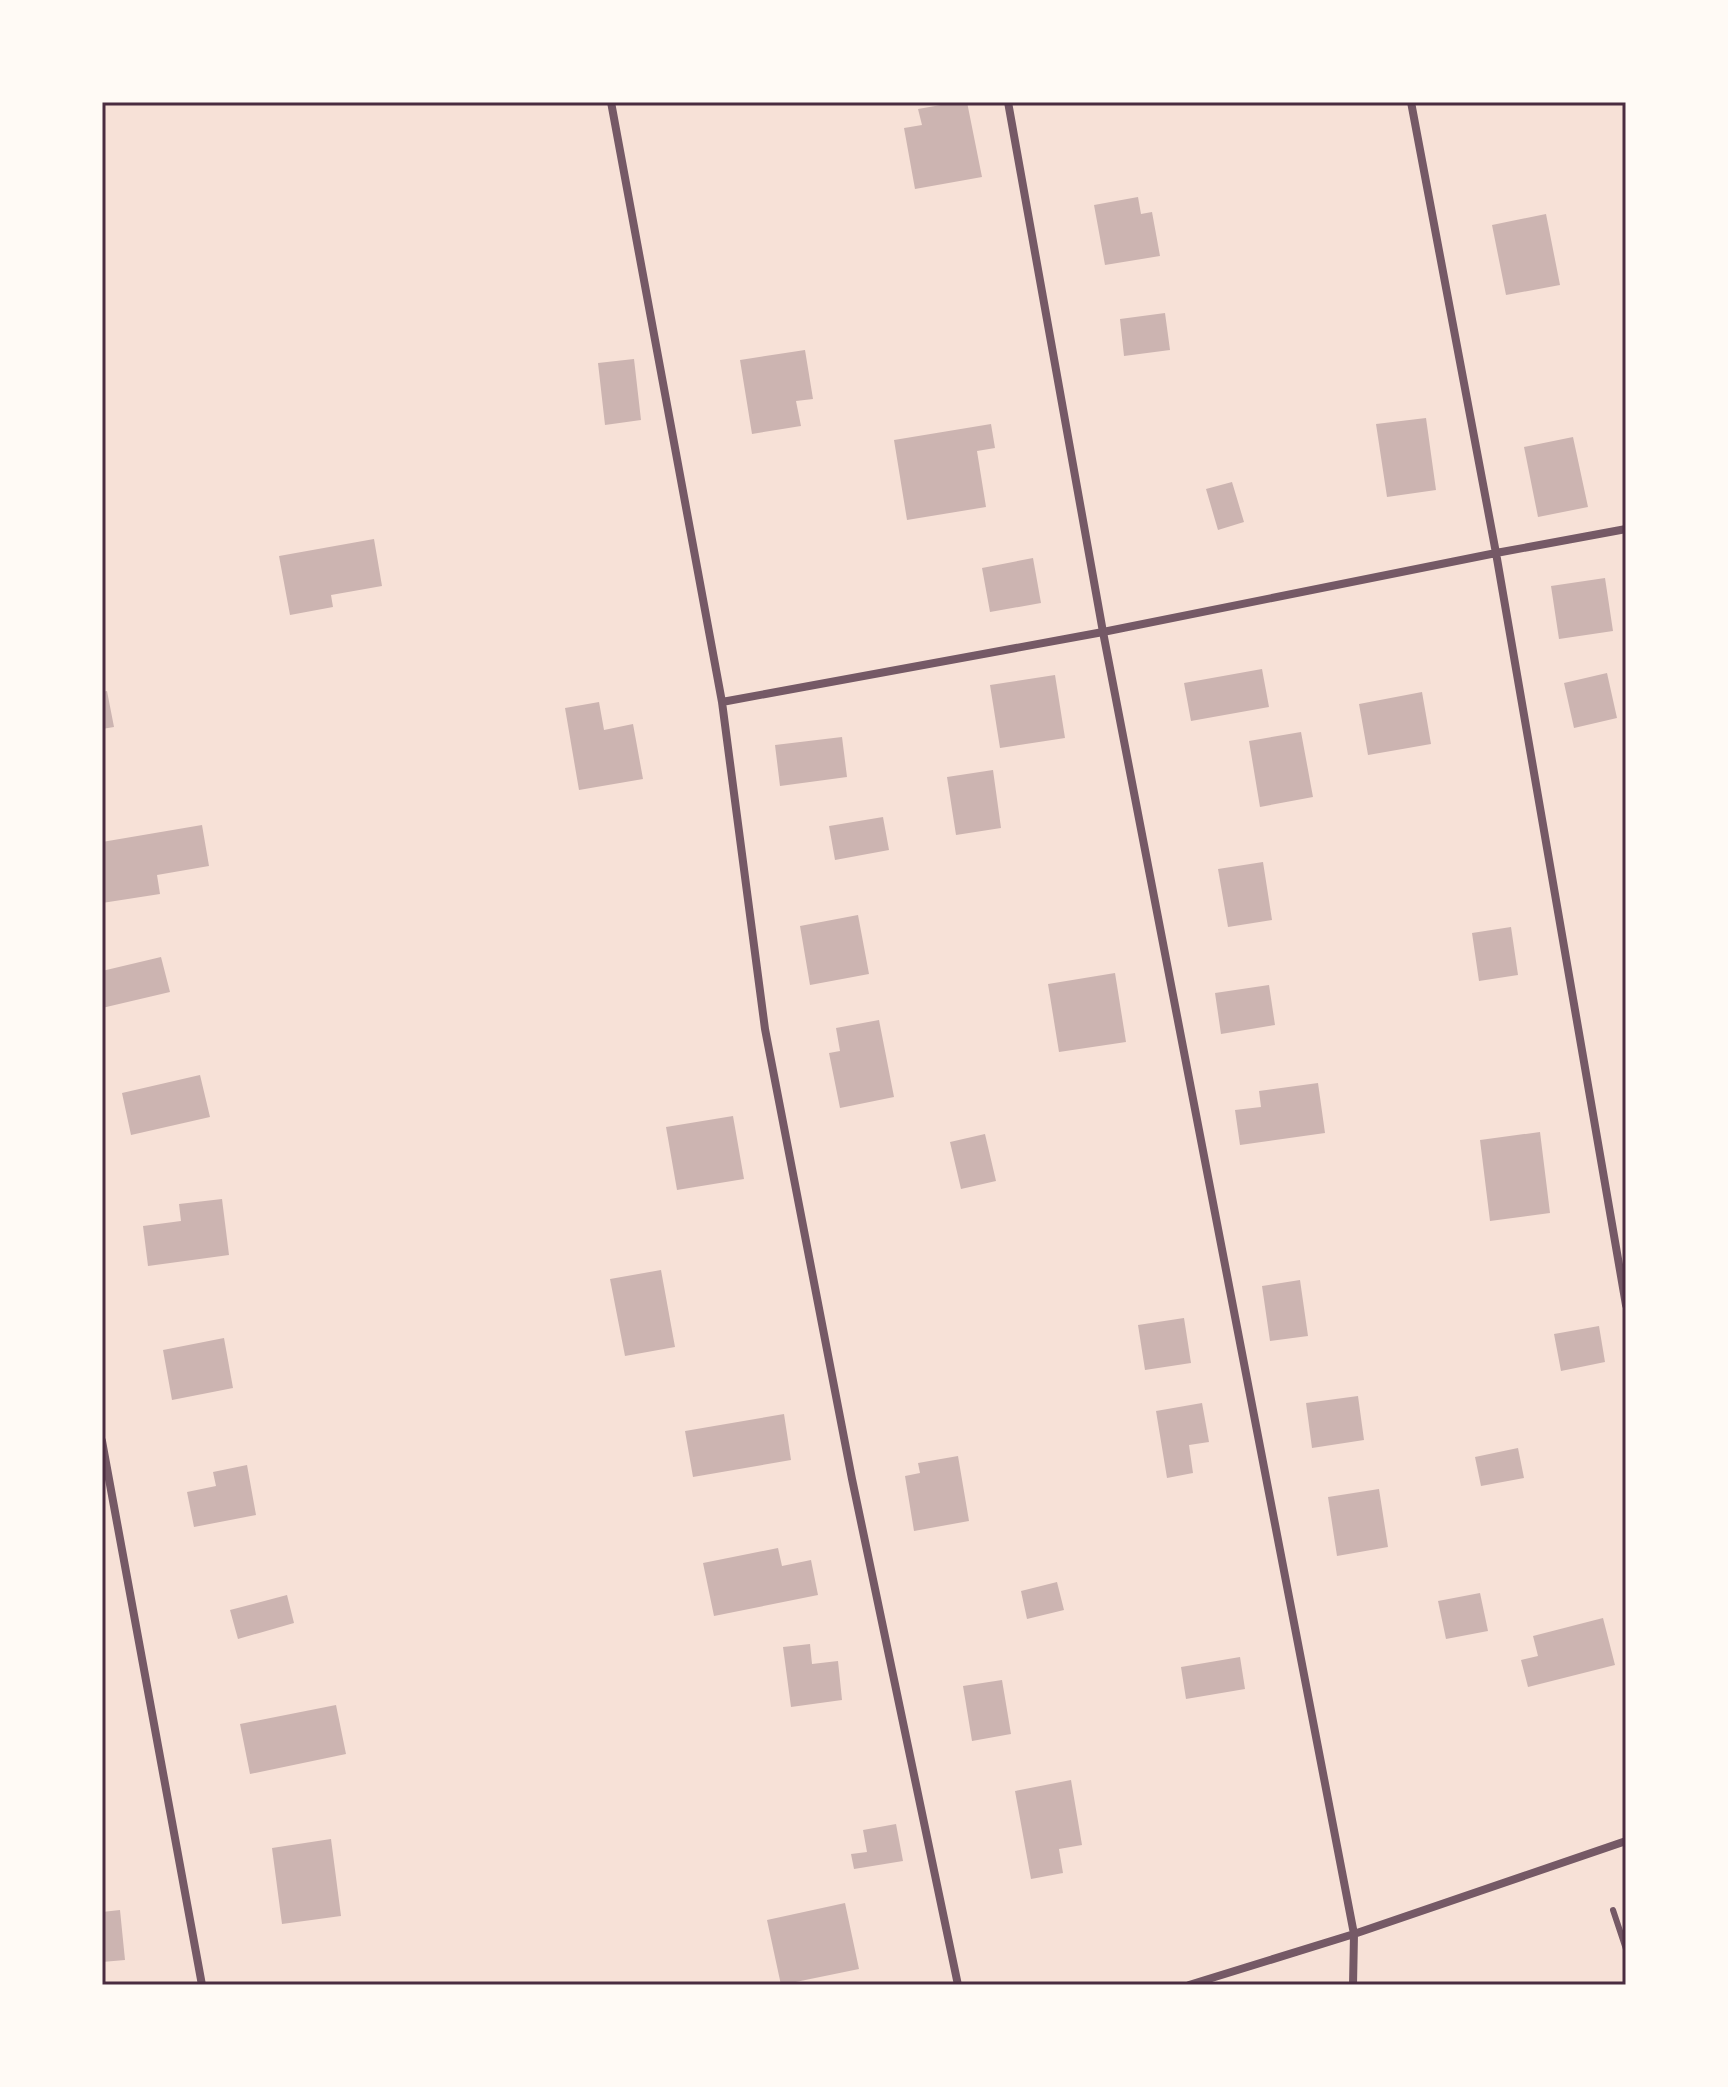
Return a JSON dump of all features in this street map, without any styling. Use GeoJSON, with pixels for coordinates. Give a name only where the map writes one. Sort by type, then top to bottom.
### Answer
{"type":"FeatureCollection","features":[{"type":"Feature","properties":{"kind":"street"},"geometry":{"type":"LineString","coordinates":[[611,102],[722,702],[765,1029],[852,1479],[958,1985]]}},
{"type":"Feature","properties":{"kind":"street"},"geometry":{"type":"LineString","coordinates":[[1008,102],[1103,632],[1354,1934],[1353,1985]]}},
{"type":"Feature","properties":{"kind":"street"},"geometry":{"type":"LineString","coordinates":[[1411,102],[1496,553],[1626,1305]]}},
{"type":"Feature","properties":{"kind":"street"},"geometry":{"type":"LineString","coordinates":[[722,702],[1103,632],[1626,529]]}},
{"type":"Feature","properties":{"kind":"street"},"geometry":{"type":"LineString","coordinates":[[102,1441],[202,1985]]}},
{"type":"Feature","properties":{"kind":"street"},"geometry":{"type":"LineString","coordinates":[[1189,1985],[1354,1934],[1626,1841]]}},
{"type":"Feature","properties":{"kind":"lane"},"geometry":{"type":"LineString","coordinates":[[1613,1910],[1626,1949]]}},
{"type":"Feature","properties":{"kind":"building"},"geometry":{"type":"Polygon","coordinates":[[[967,102],[982,177],[915,189],[904,128],[922,125],[918,109],[967,102]]]}},
{"type":"Feature","properties":{"kind":"building"},"geometry":{"type":"Polygon","coordinates":[[[1138,197],[1141,214],[1152,212],[1160,256],[1105,265],[1094,205],[1138,197]]]}},
{"type":"Feature","properties":{"kind":"building"},"geometry":{"type":"Polygon","coordinates":[[[1546,214],[1560,285],[1506,295],[1492,225],[1546,214]]]}},
{"type":"Feature","properties":{"kind":"building"},"geometry":{"type":"Polygon","coordinates":[[[1165,313],[1170,350],[1124,356],[1120,319],[1165,313]]]}},
{"type":"Feature","properties":{"kind":"building"},"geometry":{"type":"Polygon","coordinates":[[[805,350],[813,399],[796,401],[801,426],[752,434],[740,360],[805,350]]]}},
{"type":"Feature","properties":{"kind":"building"},"geometry":{"type":"Polygon","coordinates":[[[634,359],[641,420],[605,425],[598,363],[634,359]]]}},
{"type":"Feature","properties":{"kind":"building"},"geometry":{"type":"Polygon","coordinates":[[[1426,418],[1436,490],[1387,497],[1376,424],[1426,418]]]}},
{"type":"Feature","properties":{"kind":"building"},"geometry":{"type":"Polygon","coordinates":[[[991,424],[995,448],[977,451],[986,507],[907,520],[894,440],[991,424]]]}},
{"type":"Feature","properties":{"kind":"building"},"geometry":{"type":"Polygon","coordinates":[[[1573,437],[1588,507],[1538,517],[1524,447],[1573,437]]]}},
{"type":"Feature","properties":{"kind":"building"},"geometry":{"type":"Polygon","coordinates":[[[1232,482],[1244,522],[1218,530],[1206,489],[1232,482]]]}},
{"type":"Feature","properties":{"kind":"building"},"geometry":{"type":"Polygon","coordinates":[[[374,539],[382,586],[331,595],[333,607],[290,615],[279,556],[374,539]]]}},
{"type":"Feature","properties":{"kind":"building"},"geometry":{"type":"Polygon","coordinates":[[[1033,558],[1041,603],[990,612],[982,568],[1033,558]]]}},
{"type":"Feature","properties":{"kind":"building"},"geometry":{"type":"Polygon","coordinates":[[[1605,578],[1613,631],[1559,639],[1551,586],[1605,578]]]}},
{"type":"Feature","properties":{"kind":"building"},"geometry":{"type":"Polygon","coordinates":[[[1262,669],[1269,707],[1191,721],[1184,683],[1262,669]]]}},
{"type":"Feature","properties":{"kind":"building"},"geometry":{"type":"Polygon","coordinates":[[[1607,673],[1617,718],[1574,728],[1564,683],[1607,673]]]}},
{"type":"Feature","properties":{"kind":"building"},"geometry":{"type":"Polygon","coordinates":[[[1055,675],[1065,738],[1000,748],[990,685],[1055,675]]]}},
{"type":"Feature","properties":{"kind":"building"},"geometry":{"type":"Polygon","coordinates":[[[107,691],[114,727],[102,729],[102,692],[107,691]]]}},
{"type":"Feature","properties":{"kind":"building"},"geometry":{"type":"Polygon","coordinates":[[[1422,692],[1431,744],[1368,755],[1359,704],[1422,692]]]}},
{"type":"Feature","properties":{"kind":"building"},"geometry":{"type":"Polygon","coordinates":[[[599,702],[604,730],[633,724],[643,779],[579,790],[565,708],[599,702]]]}},
{"type":"Feature","properties":{"kind":"building"},"geometry":{"type":"Polygon","coordinates":[[[1301,732],[1313,797],[1260,807],[1249,741],[1301,732]]]}},
{"type":"Feature","properties":{"kind":"building"},"geometry":{"type":"Polygon","coordinates":[[[842,737],[847,777],[780,786],[775,745],[842,737]]]}},
{"type":"Feature","properties":{"kind":"building"},"geometry":{"type":"Polygon","coordinates":[[[993,770],[1001,828],[956,835],[947,777],[993,770]]]}},
{"type":"Feature","properties":{"kind":"building"},"geometry":{"type":"Polygon","coordinates":[[[883,817],[889,850],[835,860],[829,826],[883,817]]]}},
{"type":"Feature","properties":{"kind":"building"},"geometry":{"type":"Polygon","coordinates":[[[202,825],[209,866],[157,875],[160,894],[102,903],[102,842],[202,825]]]}},
{"type":"Feature","properties":{"kind":"building"},"geometry":{"type":"Polygon","coordinates":[[[1263,862],[1272,920],[1228,927],[1218,869],[1263,862]]]}},
{"type":"Feature","properties":{"kind":"building"},"geometry":{"type":"Polygon","coordinates":[[[858,915],[869,974],[810,985],[800,926],[858,915]]]}},
{"type":"Feature","properties":{"kind":"building"},"geometry":{"type":"Polygon","coordinates":[[[1511,927],[1518,975],[1479,981],[1472,933],[1511,927]]]}},
{"type":"Feature","properties":{"kind":"building"},"geometry":{"type":"Polygon","coordinates":[[[161,957],[170,992],[102,1008],[102,971],[161,957]]]}},
{"type":"Feature","properties":{"kind":"building"},"geometry":{"type":"Polygon","coordinates":[[[1115,973],[1126,1042],[1059,1052],[1048,984],[1115,973]]]}},
{"type":"Feature","properties":{"kind":"building"},"geometry":{"type":"Polygon","coordinates":[[[1269,985],[1275,1025],[1221,1034],[1215,993],[1269,985]]]}},
{"type":"Feature","properties":{"kind":"building"},"geometry":{"type":"Polygon","coordinates":[[[879,1020],[894,1097],[840,1108],[829,1053],[840,1051],[836,1028],[879,1020]]]}},
{"type":"Feature","properties":{"kind":"building"},"geometry":{"type":"Polygon","coordinates":[[[200,1075],[210,1117],[131,1135],[122,1093],[200,1075]]]}},
{"type":"Feature","properties":{"kind":"building"},"geometry":{"type":"Polygon","coordinates":[[[1318,1083],[1325,1133],[1240,1145],[1235,1110],[1261,1107],[1259,1091],[1318,1083]]]}},
{"type":"Feature","properties":{"kind":"building"},"geometry":{"type":"Polygon","coordinates":[[[733,1116],[744,1179],[677,1190],[666,1127],[733,1116]]]}},
{"type":"Feature","properties":{"kind":"building"},"geometry":{"type":"Polygon","coordinates":[[[1540,1132],[1550,1213],[1490,1221],[1480,1140],[1540,1132]]]}},
{"type":"Feature","properties":{"kind":"building"},"geometry":{"type":"Polygon","coordinates":[[[985,1134],[996,1181],[961,1189],[950,1142],[985,1134]]]}},
{"type":"Feature","properties":{"kind":"building"},"geometry":{"type":"Polygon","coordinates":[[[222,1199],[229,1255],[148,1266],[143,1226],[181,1221],[179,1204],[222,1199]]]}},
{"type":"Feature","properties":{"kind":"building"},"geometry":{"type":"Polygon","coordinates":[[[661,1270],[675,1347],[625,1356],[610,1279],[661,1270]]]}},
{"type":"Feature","properties":{"kind":"building"},"geometry":{"type":"Polygon","coordinates":[[[1300,1280],[1308,1336],[1270,1341],[1262,1286],[1300,1280]]]}},
{"type":"Feature","properties":{"kind":"building"},"geometry":{"type":"Polygon","coordinates":[[[1184,1318],[1191,1363],[1145,1370],[1138,1325],[1184,1318]]]}},
{"type":"Feature","properties":{"kind":"building"},"geometry":{"type":"Polygon","coordinates":[[[1599,1326],[1605,1362],[1561,1371],[1554,1334],[1599,1326]]]}},
{"type":"Feature","properties":{"kind":"building"},"geometry":{"type":"Polygon","coordinates":[[[224,1338],[233,1388],[172,1400],[163,1350],[224,1338]]]}},
{"type":"Feature","properties":{"kind":"building"},"geometry":{"type":"Polygon","coordinates":[[[1358,1396],[1364,1440],[1312,1448],[1306,1403],[1358,1396]]]}},
{"type":"Feature","properties":{"kind":"building"},"geometry":{"type":"Polygon","coordinates":[[[1202,1403],[1209,1442],[1189,1445],[1193,1473],[1167,1478],[1156,1411],[1202,1403]]]}},
{"type":"Feature","properties":{"kind":"building"},"geometry":{"type":"Polygon","coordinates":[[[784,1414],[791,1460],[693,1477],[685,1431],[784,1414]]]}},
{"type":"Feature","properties":{"kind":"building"},"geometry":{"type":"Polygon","coordinates":[[[1518,1448],[1524,1478],[1481,1486],[1475,1457],[1518,1448]]]}},
{"type":"Feature","properties":{"kind":"building"},"geometry":{"type":"Polygon","coordinates":[[[958,1456],[969,1521],[914,1531],[905,1476],[920,1473],[918,1463],[958,1456]]]}},
{"type":"Feature","properties":{"kind":"building"},"geometry":{"type":"Polygon","coordinates":[[[247,1465],[256,1515],[194,1527],[187,1492],[216,1486],[213,1472],[247,1465]]]}},
{"type":"Feature","properties":{"kind":"building"},"geometry":{"type":"Polygon","coordinates":[[[1379,1489],[1388,1547],[1337,1556],[1328,1497],[1379,1489]]]}},
{"type":"Feature","properties":{"kind":"building"},"geometry":{"type":"Polygon","coordinates":[[[778,1548],[782,1566],[811,1560],[818,1595],[714,1616],[703,1563],[778,1548]]]}},
{"type":"Feature","properties":{"kind":"building"},"geometry":{"type":"Polygon","coordinates":[[[1057,1582],[1064,1610],[1027,1619],[1021,1591],[1057,1582]]]}},
{"type":"Feature","properties":{"kind":"building"},"geometry":{"type":"Polygon","coordinates":[[[1480,1593],[1488,1631],[1446,1639],[1438,1601],[1480,1593]]]}},
{"type":"Feature","properties":{"kind":"building"},"geometry":{"type":"Polygon","coordinates":[[[287,1595],[294,1623],[238,1639],[230,1610],[287,1595]]]}},
{"type":"Feature","properties":{"kind":"building"},"geometry":{"type":"Polygon","coordinates":[[[1603,1618],[1615,1665],[1528,1687],[1521,1660],[1538,1656],[1533,1636],[1603,1618]]]}},
{"type":"Feature","properties":{"kind":"building"},"geometry":{"type":"Polygon","coordinates":[[[810,1644],[812,1664],[838,1661],[842,1700],[791,1707],[783,1647],[810,1644]]]}},
{"type":"Feature","properties":{"kind":"building"},"geometry":{"type":"Polygon","coordinates":[[[1240,1657],[1245,1689],[1186,1699],[1181,1667],[1240,1657]]]}},
{"type":"Feature","properties":{"kind":"building"},"geometry":{"type":"Polygon","coordinates":[[[1002,1680],[1011,1734],[972,1741],[963,1686],[1002,1680]]]}},
{"type":"Feature","properties":{"kind":"building"},"geometry":{"type":"Polygon","coordinates":[[[336,1705],[346,1754],[250,1774],[240,1724],[336,1705]]]}},
{"type":"Feature","properties":{"kind":"building"},"geometry":{"type":"Polygon","coordinates":[[[1071,1780],[1082,1845],[1059,1849],[1063,1873],[1031,1879],[1015,1791],[1071,1780]]]}},
{"type":"Feature","properties":{"kind":"building"},"geometry":{"type":"Polygon","coordinates":[[[896,1824],[903,1861],[854,1869],[851,1854],[867,1852],[863,1830],[896,1824]]]}},
{"type":"Feature","properties":{"kind":"building"},"geometry":{"type":"Polygon","coordinates":[[[331,1839],[341,1916],[282,1924],[272,1848],[331,1839]]]}},
{"type":"Feature","properties":{"kind":"building"},"geometry":{"type":"Polygon","coordinates":[[[845,1903],[859,1969],[781,1985],[767,1920],[845,1903]]]}},
{"type":"Feature","properties":{"kind":"building"},"geometry":{"type":"Polygon","coordinates":[[[120,1910],[125,1960],[102,1962],[102,1912],[120,1910]]]}}]}
